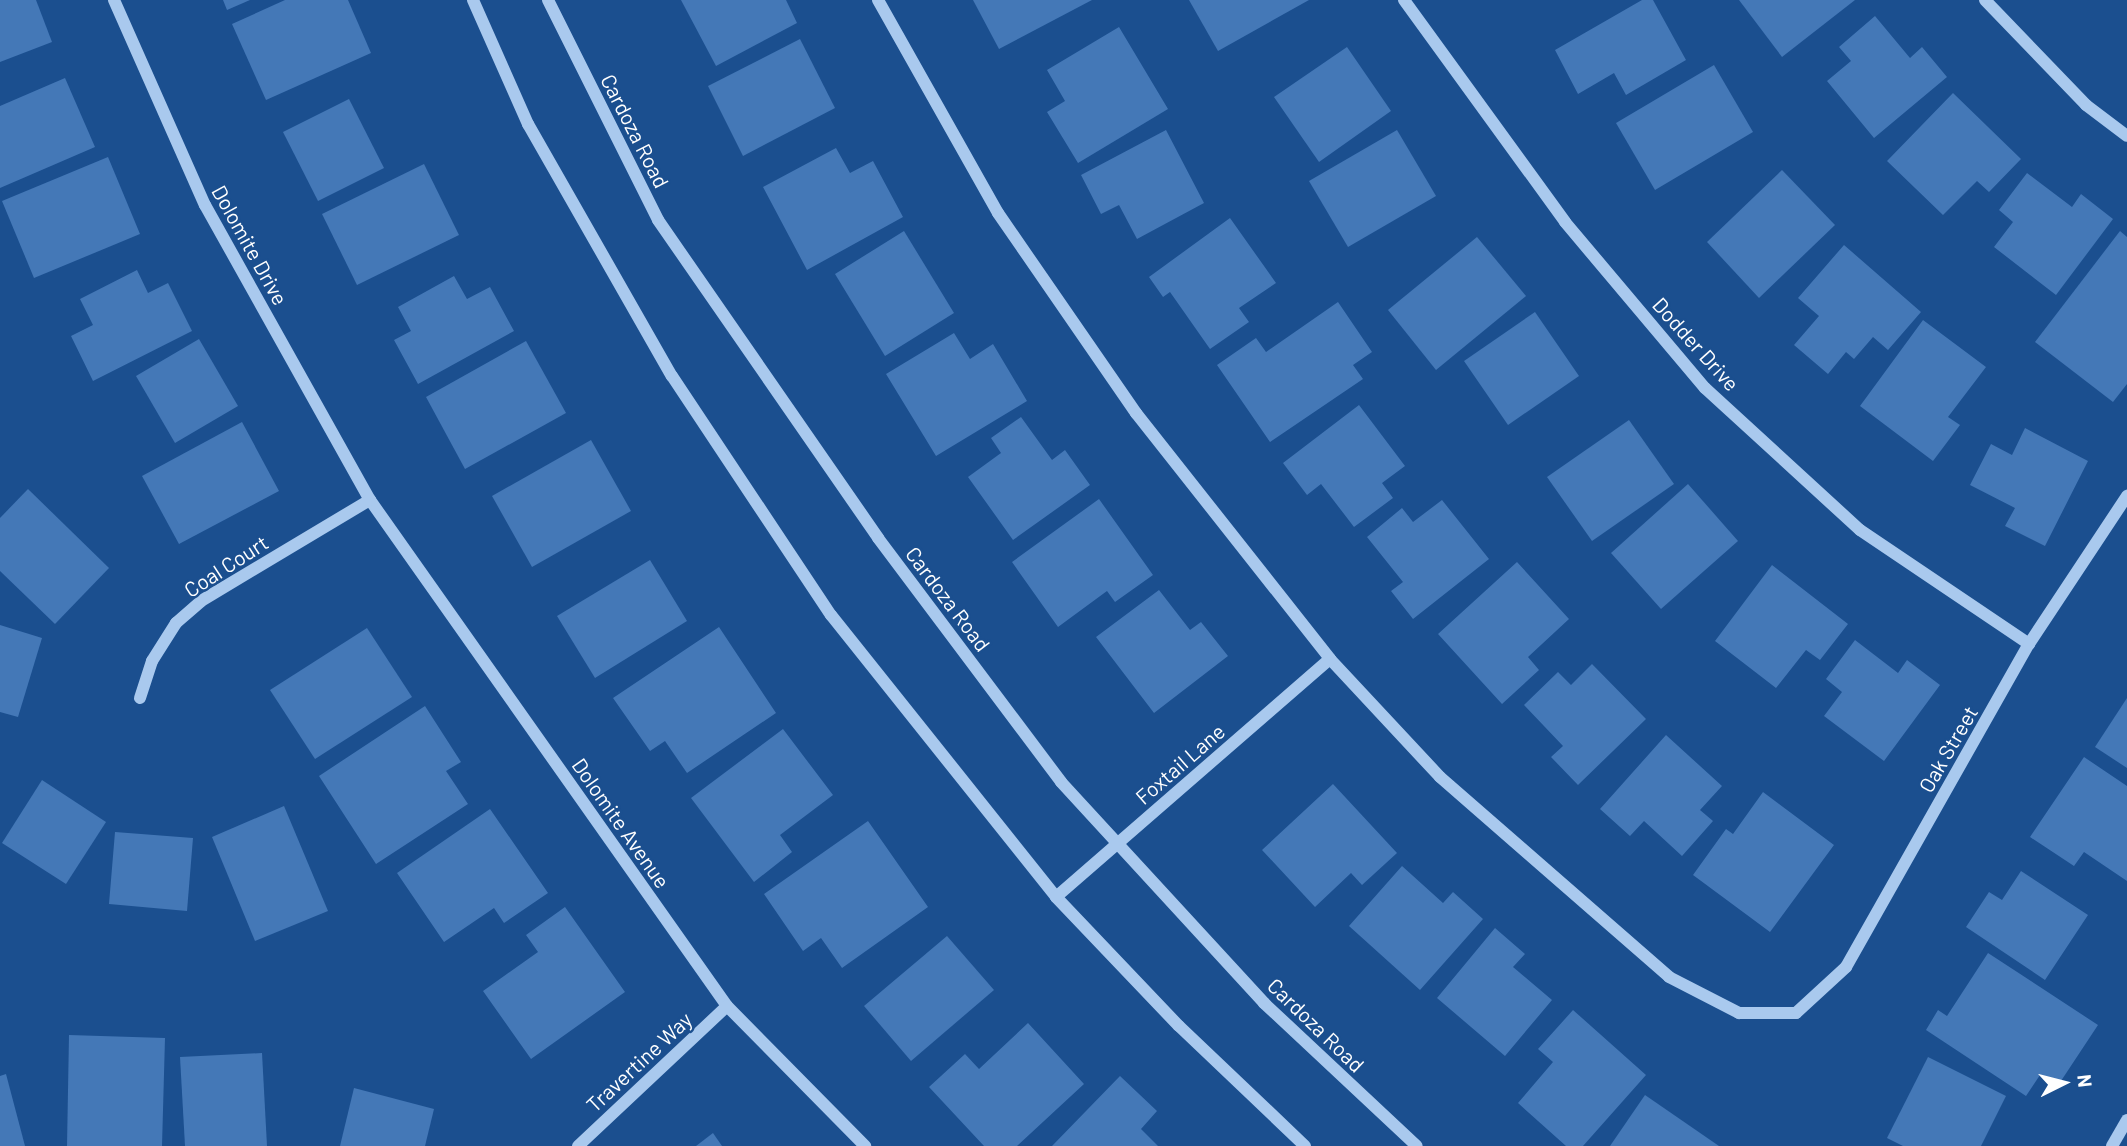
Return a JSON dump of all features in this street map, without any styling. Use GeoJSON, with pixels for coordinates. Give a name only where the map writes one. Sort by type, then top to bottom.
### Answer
{"type":"FeatureCollection","features":[{"type":"Feature","properties":{"kind":"street","name":"Dolomite Drive"},"geometry":{"type":"LineString","coordinates":[[114,0],[205,205],[370,500]]}},
{"type":"Feature","properties":{"kind":"street"},"geometry":{"type":"LineString","coordinates":[[473,0],[528,124],[672,376],[831,615],[1056,898],[1179,1026],[1305,1146]]}},
{"type":"Feature","properties":{"kind":"street","name":"Cardoza Road"},"geometry":{"type":"LineString","coordinates":[[548,0],[658,220],[878,538],[1061,782],[1116,846],[1264,1003],[1417,1146]]}},
{"type":"Feature","properties":{"kind":"street"},"geometry":{"type":"LineString","coordinates":[[878,0],[1005,224],[1136,414],[1329,659]]}},
{"type":"Feature","properties":{"kind":"street","name":"Dodder Drive"},"geometry":{"type":"LineString","coordinates":[[1404,0],[1564,222],[1705,388],[1860,530],[2029,644]]}},
{"type":"Feature","properties":{"kind":"street"},"geometry":{"type":"LineString","coordinates":[[1985,0],[2086,105],[2127,136]]}},
{"type":"Feature","properties":{"kind":"street","name":"Oak Street"},"geometry":{"type":"LineString","coordinates":[[1329,659],[1440,777],[1669,977],[1739,1013],[1796,1013],[1846,967],[2029,644],[2127,496]]}},
{"type":"Feature","properties":{"kind":"street","name":"Coal Court"},"geometry":{"type":"LineString","coordinates":[[139,698],[164,642],[201,601],[370,500]]}},
{"type":"Feature","properties":{"kind":"street","name":"Dolomite Avenue"},"geometry":{"type":"LineString","coordinates":[[370,500],[727,1006],[865,1146]]}},
{"type":"Feature","properties":{"kind":"street","name":"Foxtail Lane"},"geometry":{"type":"LineString","coordinates":[[1056,898],[1329,659]]}},
{"type":"Feature","properties":{"kind":"street","name":"Travertine Way"},"geometry":{"type":"LineString","coordinates":[[578,1146],[727,1006]]}},
{"type":"Feature","properties":{"kind":"street"},"geometry":{"type":"LineString","coordinates":[[2111,1145],[2127,1120]]}},
{"type":"Feature","properties":{"kind":"building"},"geometry":{"type":"Polygon","coordinates":[[[0,0],[36,0],[52,42],[0,62],[0,0]]]}},
{"type":"Feature","properties":{"kind":"building"},"geometry":{"type":"Polygon","coordinates":[[[223,0],[250,0],[227,10],[223,0]]]}},
{"type":"Feature","properties":{"kind":"building"},"geometry":{"type":"Polygon","coordinates":[[[285,0],[348,0],[371,53],[266,100],[232,24],[285,0]]]}},
{"type":"Feature","properties":{"kind":"building"},"geometry":{"type":"Polygon","coordinates":[[[681,0],[786,0],[797,23],[716,66],[681,0]]]}},
{"type":"Feature","properties":{"kind":"building"},"geometry":{"type":"Polygon","coordinates":[[[973,0],[1092,0],[999,49],[973,0]]]}},
{"type":"Feature","properties":{"kind":"building"},"geometry":{"type":"Polygon","coordinates":[[[1189,0],[1309,0],[1218,51],[1189,0]]]}},
{"type":"Feature","properties":{"kind":"building"},"geometry":{"type":"Polygon","coordinates":[[[1642,0],[1653,0],[1686,60],[1626,95],[1614,73],[1578,94],[1555,50],[1642,0]]]}},
{"type":"Feature","properties":{"kind":"building"},"geometry":{"type":"Polygon","coordinates":[[[1739,0],[1855,0],[1782,57],[1739,0]]]}},
{"type":"Feature","properties":{"kind":"building"},"geometry":{"type":"Polygon","coordinates":[[[1875,16],[1910,58],[1922,47],[1947,77],[1874,138],[1827,81],[1851,61],[1839,47],[1875,16]]]}},
{"type":"Feature","properties":{"kind":"building"},"geometry":{"type":"Polygon","coordinates":[[[1119,27],[1168,109],[1078,163],[1047,112],[1065,101],[1047,70],[1119,27]]]}},
{"type":"Feature","properties":{"kind":"building"},"geometry":{"type":"Polygon","coordinates":[[[800,39],[835,108],[743,156],[708,86],[800,39]]]}},
{"type":"Feature","properties":{"kind":"building"},"geometry":{"type":"Polygon","coordinates":[[[1347,47],[1391,111],[1319,162],[1274,97],[1347,47]]]}},
{"type":"Feature","properties":{"kind":"building"},"geometry":{"type":"Polygon","coordinates":[[[1714,65],[1753,132],[1655,190],[1616,123],[1714,65]]]}},
{"type":"Feature","properties":{"kind":"building"},"geometry":{"type":"Polygon","coordinates":[[[65,78],[95,147],[0,188],[0,106],[65,78]]]}},
{"type":"Feature","properties":{"kind":"building"},"geometry":{"type":"Polygon","coordinates":[[[1953,93],[2021,159],[1989,192],[1977,181],[1943,215],[1887,161],[1953,93]]]}},
{"type":"Feature","properties":{"kind":"building"},"geometry":{"type":"Polygon","coordinates":[[[349,99],[384,168],[318,201],[283,132],[349,99]]]}},
{"type":"Feature","properties":{"kind":"building"},"geometry":{"type":"Polygon","coordinates":[[[1166,130],[1204,203],[1137,239],[1119,205],[1101,214],[1081,175],[1166,130]]]}},
{"type":"Feature","properties":{"kind":"building"},"geometry":{"type":"Polygon","coordinates":[[[1397,130],[1436,196],[1348,247],[1309,181],[1397,130]]]}},
{"type":"Feature","properties":{"kind":"building"},"geometry":{"type":"Polygon","coordinates":[[[836,148],[850,173],[873,161],[903,217],[807,270],[763,187],[836,148]]]}},
{"type":"Feature","properties":{"kind":"building"},"geometry":{"type":"Polygon","coordinates":[[[108,157],[140,234],[34,278],[2,201],[108,157]]]}},
{"type":"Feature","properties":{"kind":"building"},"geometry":{"type":"Polygon","coordinates":[[[424,164],[459,235],[357,285],[322,214],[424,164]]]}},
{"type":"Feature","properties":{"kind":"building"},"geometry":{"type":"Polygon","coordinates":[[[1782,170],[1835,225],[1759,298],[1707,242],[1782,170]]]}},
{"type":"Feature","properties":{"kind":"building"},"geometry":{"type":"Polygon","coordinates":[[[2027,173],[2072,207],[2081,194],[2113,219],[2056,295],[1994,247],[2013,222],[1999,210],[2027,173]]]}},
{"type":"Feature","properties":{"kind":"building"},"geometry":{"type":"Polygon","coordinates":[[[1230,218],[1276,283],[1239,308],[1249,322],[1210,349],[1170,292],[1163,297],[1149,277],[1230,218]]]}},
{"type":"Feature","properties":{"kind":"building"},"geometry":{"type":"Polygon","coordinates":[[[904,231],[954,313],[885,356],[835,274],[904,231]]]}},
{"type":"Feature","properties":{"kind":"building"},"geometry":{"type":"Polygon","coordinates":[[[2120,231],[2127,237],[2127,384],[2113,402],[2035,342],[2120,231]]]}},
{"type":"Feature","properties":{"kind":"building"},"geometry":{"type":"Polygon","coordinates":[[[1477,237],[1526,296],[1436,370],[1388,310],[1477,237]]]}},
{"type":"Feature","properties":{"kind":"building"},"geometry":{"type":"Polygon","coordinates":[[[1844,245],[1921,312],[1888,350],[1873,337],[1854,359],[1846,352],[1828,374],[1794,345],[1819,316],[1798,298],[1844,245]]]}},
{"type":"Feature","properties":{"kind":"building"},"geometry":{"type":"Polygon","coordinates":[[[137,270],[148,293],[168,283],[192,331],[93,381],[71,336],[93,325],[80,299],[137,270]]]}},
{"type":"Feature","properties":{"kind":"building"},"geometry":{"type":"Polygon","coordinates":[[[454,276],[467,299],[490,287],[514,331],[418,384],[394,340],[411,331],[398,307],[454,276]]]}},
{"type":"Feature","properties":{"kind":"building"},"geometry":{"type":"Polygon","coordinates":[[[1338,302],[1372,352],[1353,365],[1363,379],[1270,442],[1217,365],[1256,338],[1266,352],[1338,302]]]}},
{"type":"Feature","properties":{"kind":"building"},"geometry":{"type":"Polygon","coordinates":[[[1535,312],[1579,376],[1508,425],[1464,361],[1535,312]]]}},
{"type":"Feature","properties":{"kind":"building"},"geometry":{"type":"Polygon","coordinates":[[[1923,320],[1986,367],[1948,417],[1960,425],[1933,461],[1860,406],[1923,320]]]}},
{"type":"Feature","properties":{"kind":"building"},"geometry":{"type":"Polygon","coordinates":[[[954,333],[970,359],[993,344],[1027,401],[936,456],[886,374],[954,333]]]}},
{"type":"Feature","properties":{"kind":"building"},"geometry":{"type":"Polygon","coordinates":[[[199,339],[238,406],[175,443],[136,376],[199,339]]]}},
{"type":"Feature","properties":{"kind":"building"},"geometry":{"type":"Polygon","coordinates":[[[526,341],[566,413],[465,469],[426,397],[526,341]]]}},
{"type":"Feature","properties":{"kind":"building"},"geometry":{"type":"Polygon","coordinates":[[[1359,405],[1405,466],[1382,483],[1393,498],[1354,527],[1321,484],[1307,495],[1283,463],[1359,405]]]}},
{"type":"Feature","properties":{"kind":"building"},"geometry":{"type":"Polygon","coordinates":[[[1021,417],[1052,460],[1065,450],[1090,485],[1013,540],[968,477],[1001,453],[991,438],[1021,417]]]}},
{"type":"Feature","properties":{"kind":"building"},"geometry":{"type":"Polygon","coordinates":[[[1629,420],[1674,484],[1592,541],[1547,477],[1629,420]]]}},
{"type":"Feature","properties":{"kind":"building"},"geometry":{"type":"Polygon","coordinates":[[[242,422],[279,491],[179,544],[142,476],[242,422]]]}},
{"type":"Feature","properties":{"kind":"building"},"geometry":{"type":"Polygon","coordinates":[[[2025,428],[2088,461],[2045,546],[2005,526],[2015,508],[1970,485],[1991,444],[2012,455],[2025,428]]]}},
{"type":"Feature","properties":{"kind":"building"},"geometry":{"type":"Polygon","coordinates":[[[591,440],[631,511],[532,567],[492,496],[591,440]]]}},
{"type":"Feature","properties":{"kind":"building"},"geometry":{"type":"Polygon","coordinates":[[[1688,484],[1738,541],[1661,609],[1611,553],[1688,484]]]}},
{"type":"Feature","properties":{"kind":"building"},"geometry":{"type":"Polygon","coordinates":[[[28,489],[109,568],[55,624],[0,571],[0,518],[28,489]]]}},
{"type":"Feature","properties":{"kind":"building"},"geometry":{"type":"Polygon","coordinates":[[[1099,499],[1153,575],[1115,602],[1107,591],[1058,627],[1012,562],[1099,499]]]}},
{"type":"Feature","properties":{"kind":"building"},"geometry":{"type":"Polygon","coordinates":[[[1442,500],[1489,559],[1413,619],[1391,591],[1403,582],[1367,537],[1402,508],[1413,522],[1442,500]]]}},
{"type":"Feature","properties":{"kind":"building"},"geometry":{"type":"Polygon","coordinates":[[[650,560],[687,621],[595,678],[557,616],[650,560]]]}},
{"type":"Feature","properties":{"kind":"building"},"geometry":{"type":"Polygon","coordinates":[[[1517,562],[1569,619],[1528,657],[1539,670],[1502,704],[1438,634],[1517,562]]]}},
{"type":"Feature","properties":{"kind":"building"},"geometry":{"type":"Polygon","coordinates":[[[1772,565],[1848,624],[1820,660],[1806,650],[1776,688],[1715,641],[1772,565]]]}},
{"type":"Feature","properties":{"kind":"building"},"geometry":{"type":"Polygon","coordinates":[[[1159,590],[1190,630],[1201,622],[1228,656],[1154,713],[1096,637],[1159,590]]]}},
{"type":"Feature","properties":{"kind":"building"},"geometry":{"type":"Polygon","coordinates":[[[0,625],[42,638],[18,717],[0,712],[0,625]]]}},
{"type":"Feature","properties":{"kind":"building"},"geometry":{"type":"Polygon","coordinates":[[[719,627],[776,713],[687,773],[665,741],[650,751],[613,698],[719,627]]]}},
{"type":"Feature","properties":{"kind":"building"},"geometry":{"type":"Polygon","coordinates":[[[367,628],[412,697],[315,759],[270,690],[367,628]]]}},
{"type":"Feature","properties":{"kind":"building"},"geometry":{"type":"Polygon","coordinates":[[[1855,640],[1898,673],[1907,660],[1940,685],[1884,761],[1824,716],[1842,692],[1826,679],[1855,640]]]}},
{"type":"Feature","properties":{"kind":"building"},"geometry":{"type":"Polygon","coordinates":[[[1592,664],[1646,719],[1578,785],[1551,757],[1563,746],[1524,705],[1558,672],[1571,685],[1592,664]]]}},
{"type":"Feature","properties":{"kind":"building"},"geometry":{"type":"Polygon","coordinates":[[[2127,698],[2127,768],[2095,747],[2127,698]]]}},
{"type":"Feature","properties":{"kind":"building"},"geometry":{"type":"Polygon","coordinates":[[[425,706],[461,762],[446,771],[468,804],[376,864],[319,776],[425,706]]]}},
{"type":"Feature","properties":{"kind":"building"},"geometry":{"type":"Polygon","coordinates":[[[783,729],[833,795],[780,835],[792,852],[754,882],[691,798],[783,729]]]}},
{"type":"Feature","properties":{"kind":"building"},"geometry":{"type":"Polygon","coordinates":[[[1666,735],[1722,786],[1700,810],[1713,821],[1682,856],[1644,821],[1630,836],[1600,809],[1666,735]]]}},
{"type":"Feature","properties":{"kind":"building"},"geometry":{"type":"Polygon","coordinates":[[[2084,757],[2127,786],[2127,881],[2084,852],[2074,866],[2030,837],[2084,757]]]}},
{"type":"Feature","properties":{"kind":"building"},"geometry":{"type":"Polygon","coordinates":[[[42,780],[106,822],[66,884],[2,843],[42,780]]]}},
{"type":"Feature","properties":{"kind":"building"},"geometry":{"type":"Polygon","coordinates":[[[1333,784],[1397,853],[1362,885],[1351,873],[1315,907],[1262,850],[1333,784]]]}},
{"type":"Feature","properties":{"kind":"building"},"geometry":{"type":"Polygon","coordinates":[[[1763,792],[1834,845],[1770,932],[1693,875],[1726,829],[1733,834],[1763,792]]]}},
{"type":"Feature","properties":{"kind":"building"},"geometry":{"type":"Polygon","coordinates":[[[284,806],[328,911],[255,941],[212,837],[284,806]]]}},
{"type":"Feature","properties":{"kind":"building"},"geometry":{"type":"Polygon","coordinates":[[[490,809],[548,893],[504,923],[494,908],[444,942],[397,873],[490,809]]]}},
{"type":"Feature","properties":{"kind":"building"},"geometry":{"type":"Polygon","coordinates":[[[868,821],[928,907],[842,968],[821,938],[803,951],[764,894],[868,821]]]}},
{"type":"Feature","properties":{"kind":"building"},"geometry":{"type":"Polygon","coordinates":[[[115,832],[193,838],[187,911],[109,904],[115,832]]]}},
{"type":"Feature","properties":{"kind":"building"},"geometry":{"type":"Polygon","coordinates":[[[1402,866],[1443,903],[1453,892],[1483,919],[1420,990],[1349,926],[1402,866]]]}},
{"type":"Feature","properties":{"kind":"building"},"geometry":{"type":"Polygon","coordinates":[[[2021,871],[2088,915],[2045,980],[1966,927],[1989,892],[2002,900],[2021,871]]]}},
{"type":"Feature","properties":{"kind":"building"},"geometry":{"type":"Polygon","coordinates":[[[565,907],[625,992],[531,1059],[483,991],[538,952],[526,935],[565,907]]]}},
{"type":"Feature","properties":{"kind":"building"},"geometry":{"type":"Polygon","coordinates":[[[1495,928],[1525,954],[1513,967],[1552,1000],[1505,1056],[1437,998],[1495,928]]]}},
{"type":"Feature","properties":{"kind":"building"},"geometry":{"type":"Polygon","coordinates":[[[947,936],[994,990],[911,1061],[864,1006],[947,936]]]}},
{"type":"Feature","properties":{"kind":"building"},"geometry":{"type":"Polygon","coordinates":[[[1988,953],[2098,1025],[2057,1087],[2040,1075],[2026,1096],[1926,1030],[1938,1010],[1947,1016],[1988,953]]]}},
{"type":"Feature","properties":{"kind":"building"},"geometry":{"type":"Polygon","coordinates":[[[1573,1010],[1646,1075],[1583,1146],[1566,1146],[1518,1103],[1553,1062],[1538,1049],[1573,1010]]]}},
{"type":"Feature","properties":{"kind":"building"},"geometry":{"type":"Polygon","coordinates":[[[1028,1023],[1084,1084],[1017,1146],[984,1146],[929,1087],[965,1054],[979,1069],[1028,1023]]]}},
{"type":"Feature","properties":{"kind":"building"},"geometry":{"type":"Polygon","coordinates":[[[69,1035],[165,1038],[162,1146],[67,1146],[69,1035]]]}},
{"type":"Feature","properties":{"kind":"building"},"geometry":{"type":"Polygon","coordinates":[[[262,1053],[267,1146],[185,1146],[180,1057],[262,1053]]]}},
{"type":"Feature","properties":{"kind":"building"},"geometry":{"type":"Polygon","coordinates":[[[1928,1057],[2006,1096],[1981,1146],[1903,1146],[1887,1138],[1928,1057]]]}},
{"type":"Feature","properties":{"kind":"building"},"geometry":{"type":"Polygon","coordinates":[[[6,1074],[25,1146],[0,1146],[0,1076],[6,1074]]]}},
{"type":"Feature","properties":{"kind":"building"},"geometry":{"type":"Polygon","coordinates":[[[1120,1076],[1157,1111],[1141,1129],[1158,1146],[1052,1146],[1120,1076]]]}},
{"type":"Feature","properties":{"kind":"building"},"geometry":{"type":"Polygon","coordinates":[[[354,1088],[434,1109],[425,1146],[340,1146],[354,1088]]]}},
{"type":"Feature","properties":{"kind":"building"},"geometry":{"type":"Polygon","coordinates":[[[1645,1095],[1719,1146],[1610,1146],[1645,1095]]]}},
{"type":"Feature","properties":{"kind":"building"},"geometry":{"type":"Polygon","coordinates":[[[713,1133],[722,1146],[696,1146],[713,1133]]]}}]}
